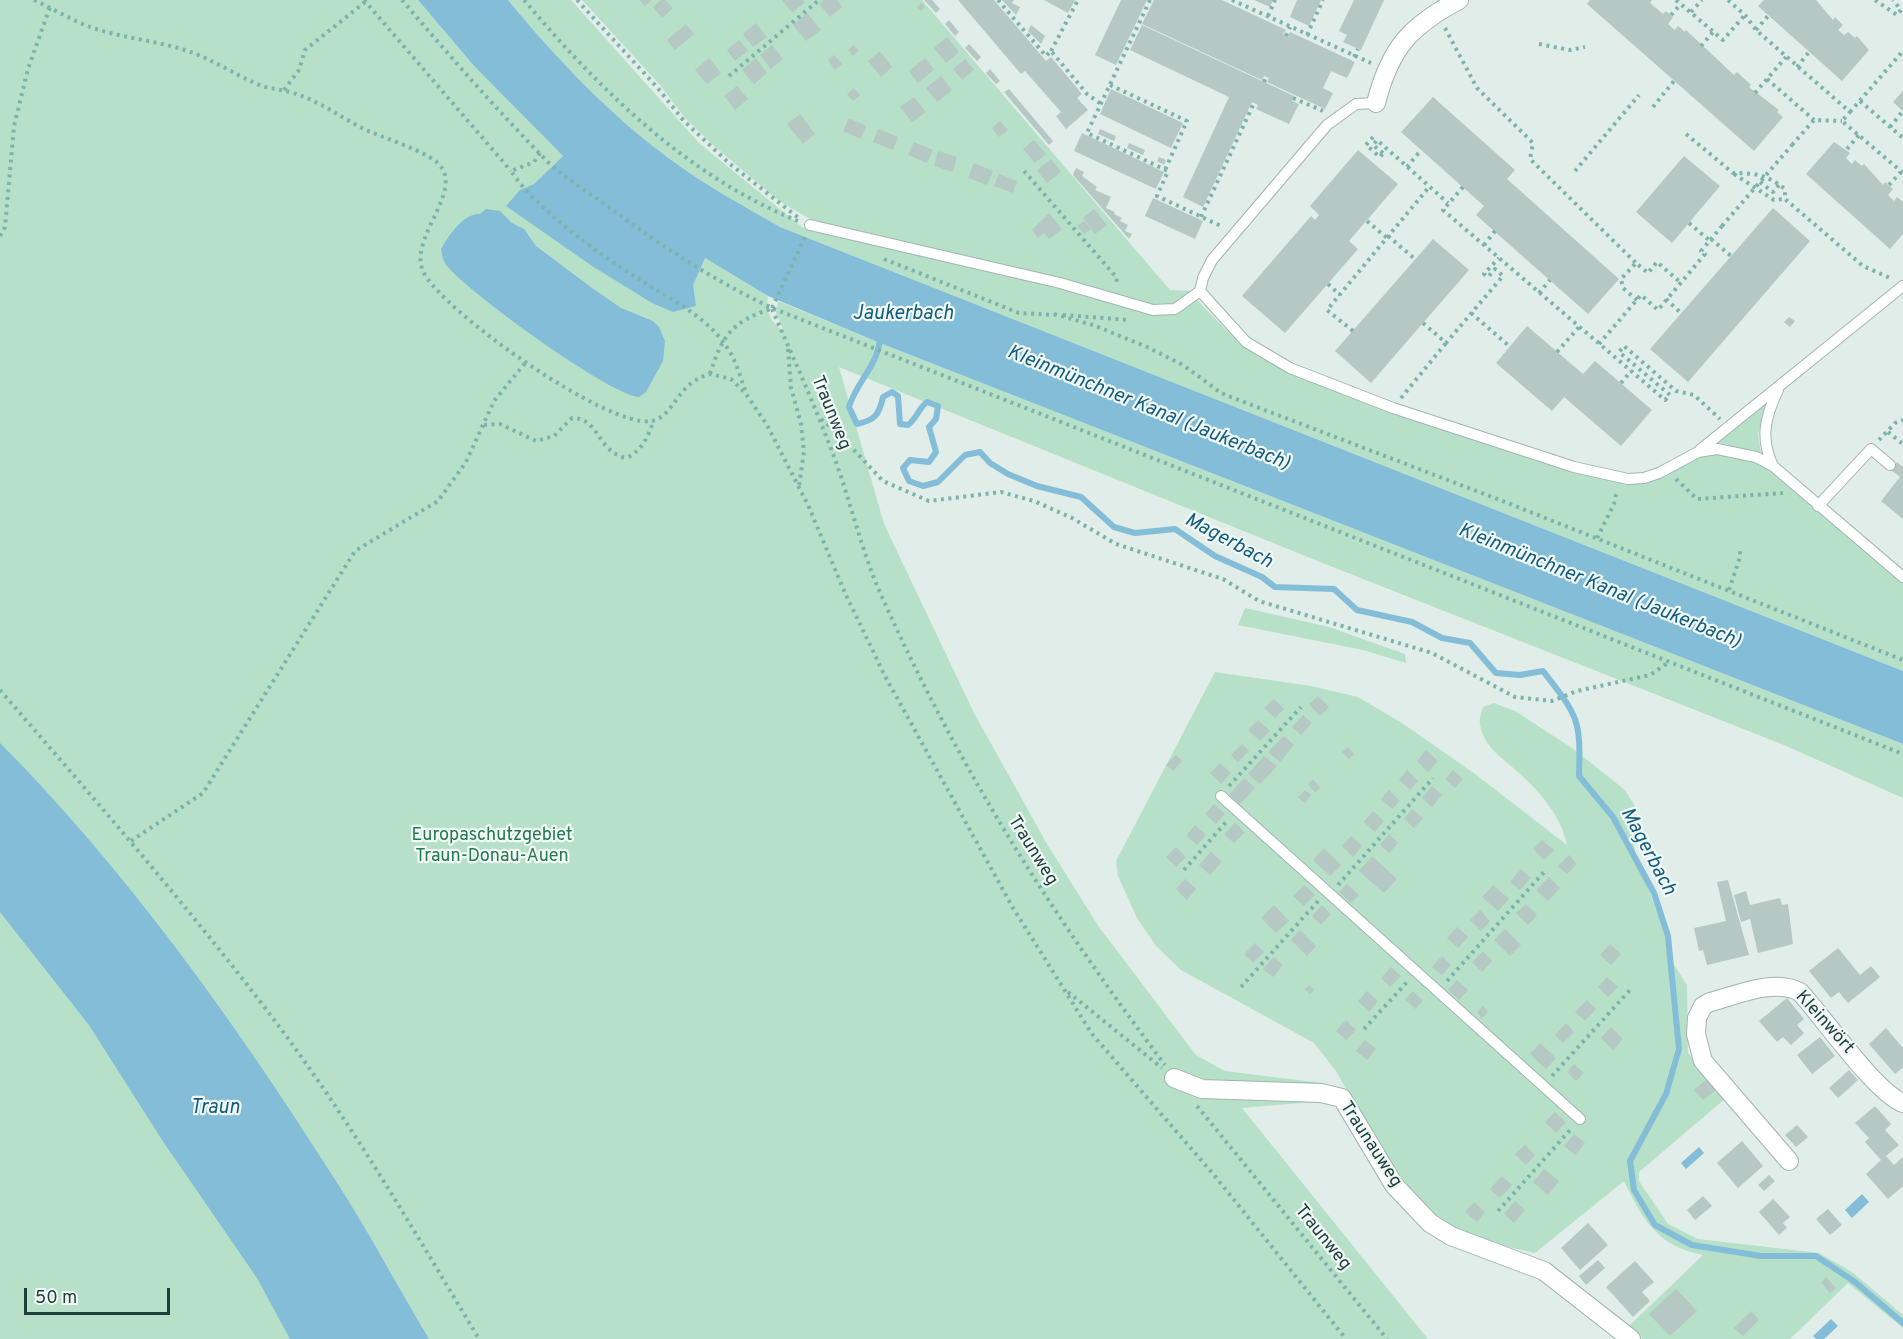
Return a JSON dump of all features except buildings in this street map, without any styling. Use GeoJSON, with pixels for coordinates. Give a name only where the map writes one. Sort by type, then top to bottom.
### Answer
{"type":"FeatureCollection","features":[{"type":"Feature","properties":{"kind":"street"},"geometry":{"type":"LineString","coordinates":[[1376,103],[1385,74],[1406,37],[1419,23],[1460,0]]}},
{"type":"Feature","properties":{"kind":"street","name":"Kleinwört"},"geometry":{"type":"LineString","coordinates":[[1789,1161],[1703,1061],[1697,1041],[1697,1018],[1703,1006],[1710,1002],[1776,985],[1788,985],[1800,992],[1877,1083],[1894,1099],[1903,1103]]}},
{"type":"Feature","properties":{"kind":"street","name":"Traunauweg"},"geometry":{"type":"LineString","coordinates":[[1174,1078],[1202,1089],[1321,1093],[1342,1098],[1394,1185],[1430,1223],[1450,1236],[1544,1271],[1571,1289],[1631,1339]]}},
{"type":"Feature","properties":{"kind":"lane"},"geometry":{"type":"LineString","coordinates":[[810,225],[1060,283],[1165,311],[1184,305],[1200,291],[1203,278],[1212,261],[1311,142],[1334,120],[1356,104],[1376,103]]}},
{"type":"Feature","properties":{"kind":"lane"},"geometry":{"type":"LineString","coordinates":[[1200,291],[1228,324],[1262,353],[1336,387],[1574,467],[1619,478],[1644,478],[1698,452],[1780,386],[1899,283]]}},
{"type":"Feature","properties":{"kind":"lane"},"geometry":{"type":"LineString","coordinates":[[1773,466],[1764,437],[1766,420],[1780,386]]}},
{"type":"Feature","properties":{"kind":"lane"},"geometry":{"type":"LineString","coordinates":[[1698,452],[1717,449],[1737,452],[1756,457],[1773,466],[1903,577]]}},
{"type":"Feature","properties":{"kind":"lane"},"geometry":{"type":"LineString","coordinates":[[1818,506],[1871,449],[1890,465]]}},
{"type":"Feature","properties":{"kind":"lane"},"geometry":{"type":"LineString","coordinates":[[1221,796],[1580,1119]]}},
{"type":"Feature","properties":{"kind":"path"},"geometry":{"type":"LineString","coordinates":[[33,0],[97,29],[185,50],[256,84],[304,97],[363,128],[432,159],[445,175],[444,195],[423,237],[420,253],[422,269],[429,282],[448,301],[526,362],[599,406],[633,420],[653,421],[663,415],[693,382],[710,374],[731,379],[746,394],[767,425],[799,487],[845,593],[890,686],[1007,897],[1092,1034],[1117,1066],[1214,1175],[1346,1339]]}},
{"type":"Feature","properties":{"kind":"path"},"geometry":{"type":"LineString","coordinates":[[402,0],[475,85],[546,160],[700,272],[772,308],[1903,754]]}},
{"type":"Feature","properties":{"kind":"path"},"geometry":{"type":"LineString","coordinates":[[524,0],[602,87],[647,128],[723,182],[780,213],[810,225]]}},
{"type":"Feature","properties":{"kind":"path"},"geometry":{"type":"LineString","coordinates":[[577,0],[656,86],[684,121],[755,185],[810,225]]}},
{"type":"Feature","properties":{"kind":"path"},"geometry":{"type":"LineString","coordinates":[[729,76],[819,0]]}},
{"type":"Feature","properties":{"kind":"path"},"geometry":{"type":"LineString","coordinates":[[998,0],[1046,56],[1051,51],[1078,0]]}},
{"type":"Feature","properties":{"kind":"path"},"geometry":{"type":"LineString","coordinates":[[1150,0],[1087,133],[1168,171],[1156,196],[1235,233]]}},
{"type":"Feature","properties":{"kind":"path"},"geometry":{"type":"LineString","coordinates":[[1232,0],[1354,57],[1377,65]]}},
{"type":"Feature","properties":{"kind":"path"},"geometry":{"type":"LineString","coordinates":[[1268,16],[1275,0]]}},
{"type":"Feature","properties":{"kind":"path"},"geometry":{"type":"LineString","coordinates":[[1306,35],[1323,0]]}},
{"type":"Feature","properties":{"kind":"path"},"geometry":{"type":"LineString","coordinates":[[1691,12],[1702,0]]}},
{"type":"Feature","properties":{"kind":"path"},"geometry":{"type":"LineString","coordinates":[[1728,0],[1745,15],[1756,30],[1850,112]]}},
{"type":"Feature","properties":{"kind":"path"},"geometry":{"type":"LineString","coordinates":[[1875,0],[1897,15],[1901,10],[1893,0]]}},
{"type":"Feature","properties":{"kind":"path"},"geometry":{"type":"LineString","coordinates":[[284,90],[299,70],[305,50],[365,1],[532,197],[639,279],[697,316],[723,342],[732,355],[746,394]]}},
{"type":"Feature","properties":{"kind":"path"},"geometry":{"type":"LineString","coordinates":[[1671,15],[1679,2],[1723,40],[1745,15]]}},
{"type":"Feature","properties":{"kind":"path"},"geometry":{"type":"LineString","coordinates":[[0,236],[5,227],[14,126],[28,69],[50,7]]}},
{"type":"Feature","properties":{"kind":"path"},"geometry":{"type":"LineString","coordinates":[[1756,30],[1768,16]]}},
{"type":"Feature","properties":{"kind":"path"},"geometry":{"type":"LineString","coordinates":[[1438,24],[1449,31],[1477,88],[1533,143],[1530,159],[1648,273],[1657,262],[1681,283]]}},
{"type":"Feature","properties":{"kind":"path"},"geometry":{"type":"LineString","coordinates":[[1286,36],[1290,27]]}},
{"type":"Feature","properties":{"kind":"path"},"geometry":{"type":"LineString","coordinates":[[1701,46],[1713,32]]}},
{"type":"Feature","properties":{"kind":"path"},"geometry":{"type":"LineString","coordinates":[[1539,44],[1570,50],[1585,47]]}},
{"type":"Feature","properties":{"kind":"path"},"geometry":{"type":"LineString","coordinates":[[1354,57],[1358,49]]}},
{"type":"Feature","properties":{"kind":"path"},"geometry":{"type":"LineString","coordinates":[[1051,51],[1087,94],[1101,104]]}},
{"type":"Feature","properties":{"kind":"path"},"geometry":{"type":"LineString","coordinates":[[1842,121],[1903,51]]}},
{"type":"Feature","properties":{"kind":"path"},"geometry":{"type":"LineString","coordinates":[[1797,66],[1809,52]]}},
{"type":"Feature","properties":{"kind":"path"},"geometry":{"type":"LineString","coordinates":[[1755,93],[1786,57]]}},
{"type":"Feature","properties":{"kind":"path"},"geometry":{"type":"LineString","coordinates":[[1264,82],[1266,77]]}},
{"type":"Feature","properties":{"kind":"path"},"geometry":{"type":"LineString","coordinates":[[1767,79],[1814,120],[1842,121],[1902,172],[1889,185]]}},
{"type":"Feature","properties":{"kind":"path"},"geometry":{"type":"LineString","coordinates":[[1653,107],[1674,81]]}},
{"type":"Feature","properties":{"kind":"path"},"geometry":{"type":"LineString","coordinates":[[1110,85],[1187,121],[1165,170]]}},
{"type":"Feature","properties":{"kind":"path"},"geometry":{"type":"LineString","coordinates":[[1575,171],[1639,95]]}},
{"type":"Feature","properties":{"kind":"path"},"geometry":{"type":"LineString","coordinates":[[1293,98],[1328,114],[1334,120]]}},
{"type":"Feature","properties":{"kind":"path"},"geometry":{"type":"LineString","coordinates":[[1860,101],[1903,138]]}},
{"type":"Feature","properties":{"kind":"path"},"geometry":{"type":"LineString","coordinates":[[1201,217],[1254,103]]}},
{"type":"Feature","properties":{"kind":"path"},"geometry":{"type":"LineString","coordinates":[[1890,127],[1903,111]]}},
{"type":"Feature","properties":{"kind":"path"},"geometry":{"type":"LineString","coordinates":[[1599,344],[1641,295],[1658,309],[1705,254],[1701,251],[1710,240],[1814,120]]}},
{"type":"Feature","properties":{"kind":"path"},"geometry":{"type":"LineString","coordinates":[[1686,134],[1733,174],[1774,200],[1785,199],[1863,266],[1899,283]]}},
{"type":"Feature","properties":{"kind":"path"},"geometry":{"type":"LineString","coordinates":[[1847,149],[1859,135]]}},
{"type":"Feature","properties":{"kind":"path"},"geometry":{"type":"LineString","coordinates":[[1373,137],[1366,145],[1380,157],[1383,153],[1373,145],[1377,141],[1448,203]]}},
{"type":"Feature","properties":{"kind":"path"},"geometry":{"type":"LineString","coordinates":[[1407,167],[1421,150]]}},
{"type":"Feature","properties":{"kind":"path"},"geometry":{"type":"LineString","coordinates":[[511,171],[534,162],[540,153]]}},
{"type":"Feature","properties":{"kind":"path"},"geometry":{"type":"LineString","coordinates":[[1024,171],[1117,278],[1114,299]]}},
{"type":"Feature","properties":{"kind":"path"},"geometry":{"type":"LineString","coordinates":[[1733,174],[1761,173],[1785,189],[1785,199]]}},
{"type":"Feature","properties":{"kind":"path"},"geometry":{"type":"LineString","coordinates":[[1760,182],[1773,192],[1779,184]]}},
{"type":"Feature","properties":{"kind":"path"},"geometry":{"type":"LineString","coordinates":[[1353,331],[1327,310],[1429,186]]}},
{"type":"Feature","properties":{"kind":"path"},"geometry":{"type":"LineString","coordinates":[[1463,187],[1443,210],[1665,400],[1670,395],[1619,352],[1624,346],[1676,391],[1694,395],[1729,427]]}},
{"type":"Feature","properties":{"kind":"path"},"geometry":{"type":"LineString","coordinates":[[1367,221],[1415,259]]}},
{"type":"Feature","properties":{"kind":"path"},"geometry":{"type":"LineString","coordinates":[[1689,223],[1731,256]]}},
{"type":"Feature","properties":{"kind":"path"},"geometry":{"type":"LineString","coordinates":[[710,374],[723,342],[737,323],[772,308],[810,225]]}},
{"type":"Feature","properties":{"kind":"path"},"geometry":{"type":"LineString","coordinates":[[1484,245],[1495,231]]}},
{"type":"Feature","properties":{"kind":"path"},"geometry":{"type":"LineString","coordinates":[[881,258],[1019,313],[1139,321]]}},
{"type":"Feature","properties":{"kind":"path"},"geometry":{"type":"LineString","coordinates":[[1393,408],[1503,276],[1495,269],[1488,277],[1484,274],[1499,258]]}},
{"type":"Feature","properties":{"kind":"path"},"geometry":{"type":"LineString","coordinates":[[1636,263],[1621,279],[1623,288],[1637,300]]}},
{"type":"Feature","properties":{"kind":"path"},"geometry":{"type":"LineString","coordinates":[[1539,292],[1550,280]]}},
{"type":"Feature","properties":{"kind":"path"},"geometry":{"type":"LineString","coordinates":[[1328,285],[1340,295]]}},
{"type":"Feature","properties":{"kind":"path"},"geometry":{"type":"LineString","coordinates":[[1666,299],[1681,313]]}},
{"type":"Feature","properties":{"kind":"path","name":"Traunweg"},"geometry":{"type":"LineString","coordinates":[[772,308],[820,419],[881,594],[917,672],[965,766],[1036,884],[1106,987],[1174,1078]]}},
{"type":"Feature","properties":{"kind":"path"},"geometry":{"type":"LineString","coordinates":[[1471,313],[1508,345]]}},
{"type":"Feature","properties":{"kind":"path"},"geometry":{"type":"LineString","coordinates":[[1054,315],[1093,324],[1147,346],[1183,365],[1221,393],[1248,404],[1596,538],[1903,660]]}},
{"type":"Feature","properties":{"kind":"path"},"geometry":{"type":"LineString","coordinates":[[1423,323],[1446,343]]}},
{"type":"Feature","properties":{"kind":"path"},"geometry":{"type":"LineString","coordinates":[[1557,352],[1579,327]]}},
{"type":"Feature","properties":{"kind":"path"},"geometry":{"type":"LineString","coordinates":[[788,345],[791,388],[801,424],[804,452],[799,487]]}},
{"type":"Feature","properties":{"kind":"path"},"geometry":{"type":"LineString","coordinates":[[131,842],[203,793],[355,550],[438,501],[466,462],[494,401],[526,362]]}},
{"type":"Feature","properties":{"kind":"path"},"geometry":{"type":"LineString","coordinates":[[1621,383],[1631,370]]}},
{"type":"Feature","properties":{"kind":"path"},"geometry":{"type":"LineString","coordinates":[[483,425],[500,424],[519,435],[536,441],[554,436],[572,418],[583,418],[590,424],[608,451],[626,458],[634,455],[642,445],[649,435],[653,421]]}},
{"type":"Feature","properties":{"kind":"path"},"geometry":{"type":"LineString","coordinates":[[820,419],[838,433],[884,481],[929,501],[1001,492],[1034,501],[1072,518],[1116,544],[1223,579],[1259,601],[1432,653],[1515,697],[1552,701],[1576,691],[1650,675],[1669,662]]}},
{"type":"Feature","properties":{"kind":"path"},"geometry":{"type":"LineString","coordinates":[[1871,449],[1903,420]]}},
{"type":"Feature","properties":{"kind":"path"},"geometry":{"type":"LineString","coordinates":[[1888,432],[1903,444]]}},
{"type":"Feature","properties":{"kind":"path"},"geometry":{"type":"LineString","coordinates":[[1666,469],[1697,499],[1802,492]]}},
{"type":"Feature","properties":{"kind":"path"},"geometry":{"type":"LineString","coordinates":[[1596,538],[1614,504],[1619,478]]}},
{"type":"Feature","properties":{"kind":"path"},"geometry":{"type":"LineString","coordinates":[[1729,590],[1740,557],[1740,549]]}},
{"type":"Feature","properties":{"kind":"path"},"geometry":{"type":"LineString","coordinates":[[0,690],[131,842],[282,1030],[388,1186],[479,1339]]}},
{"type":"Feature","properties":{"kind":"path"},"geometry":{"type":"LineString","coordinates":[[1221,796],[1301,706]]}},
{"type":"Feature","properties":{"kind":"path"},"geometry":{"type":"LineString","coordinates":[[1241,987],[1433,778]]}},
{"type":"Feature","properties":{"kind":"path"},"geometry":{"type":"LineString","coordinates":[[1184,870],[1237,810]]}},
{"type":"Feature","properties":{"kind":"path"},"geometry":{"type":"LineString","coordinates":[[1438,991],[1544,872]]}},
{"type":"Feature","properties":{"kind":"path"},"geometry":{"type":"LineString","coordinates":[[1364,1029],[1416,971]]}},
{"type":"Feature","properties":{"kind":"path"},"geometry":{"type":"LineString","coordinates":[[1066,990],[1174,1078]]}},
{"type":"Feature","properties":{"kind":"path"},"geometry":{"type":"LineString","coordinates":[[1544,1086],[1630,990]]}},
{"type":"Feature","properties":{"kind":"path","name":"Traunweg"},"geometry":{"type":"LineString","coordinates":[[1196,1105],[1387,1339]]}},
{"type":"Feature","properties":{"kind":"path"},"geometry":{"type":"LineString","coordinates":[[1498,1211],[1580,1119]]}},
{"type":"Feature","properties":{"kind":"green space","name":"Europaschutzgebiet Traun-Donau-Auen"},"geometry":{"type":"Polygon","coordinates":[[[0,0],[418,0],[475,67],[563,156],[540,178],[705,258],[768,296],[767,307],[770,317],[784,331],[776,313],[778,301],[1903,744],[1903,798],[1784,745],[1320,562],[839,367],[884,524],[974,713],[1047,844],[1099,927],[1196,1055],[1225,1071],[1322,1083],[1325,1101],[1242,1108],[1428,1339],[0,1339],[0,0]]]}},
{"type":"Feature","properties":{"kind":"green space"},"geometry":{"type":"Polygon","coordinates":[[[508,0],[571,0],[700,144],[802,227],[1056,285],[1161,315],[1170,314],[1197,300],[1227,331],[1253,353],[1296,375],[1586,474],[1659,478],[1707,454],[1727,454],[1748,459],[1769,470],[1903,583],[1903,671],[780,227],[694,176],[645,140],[583,83],[508,0]]]}},
{"type":"Feature","properties":{"kind":"green space"},"geometry":{"type":"Polygon","coordinates":[[[582,0],[922,0],[1170,290],[1193,291],[1167,308],[810,219],[779,201],[713,145],[685,118],[660,85],[582,0]]]}},
{"type":"Feature","properties":{"kind":"green space"},"geometry":{"type":"Polygon","coordinates":[[[1764,405],[1766,408],[1758,434],[1761,454],[1717,442],[1764,405]]]}},
{"type":"Feature","properties":{"kind":"green space"},"geometry":{"type":"Polygon","coordinates":[[[1245,608],[1329,627],[1405,654],[1406,663],[1363,650],[1238,625],[1245,608]]]}},
{"type":"Feature","properties":{"kind":"green space"},"geometry":{"type":"Polygon","coordinates":[[[1215,672],[1311,686],[1358,697],[1402,723],[1475,774],[1567,845],[1560,824],[1542,797],[1495,752],[1485,739],[1480,722],[1483,707],[1494,703],[1515,711],[1572,748],[1625,790],[1635,806],[1632,833],[1636,857],[1667,936],[1669,957],[1687,985],[1688,1053],[1726,1098],[1639,1172],[1639,1181],[1668,1224],[1698,1239],[1819,1253],[1852,1272],[1903,1315],[1903,1328],[1848,1283],[1790,1339],[1643,1339],[1629,1326],[1703,1255],[1674,1245],[1653,1229],[1638,1208],[1624,1181],[1535,1253],[1479,1240],[1454,1230],[1432,1215],[1391,1169],[1336,1071],[1314,1043],[1181,970],[1156,946],[1137,918],[1118,876],[1116,861],[1215,672]]]}},
{"type":"Feature","properties":{"kind":"water","name":"Jaukerbach"},"geometry":{"type":"Polygon","coordinates":[[[418,0],[508,0],[583,83],[645,140],[694,176],[780,227],[1903,671],[1903,744],[880,343],[768,296],[705,258],[693,285],[696,306],[673,312],[652,303],[592,266],[506,206],[520,190],[534,184],[563,156],[475,67],[418,0]]]}},
{"type":"Feature","properties":{"kind":"water"},"geometry":{"type":"Polygon","coordinates":[[[486,209],[500,211],[512,223],[524,229],[536,246],[592,288],[621,308],[653,321],[659,327],[665,341],[663,361],[646,392],[639,397],[623,392],[571,362],[509,318],[447,266],[441,249],[448,237],[468,217],[480,214],[486,209]]]}},
{"type":"Feature","properties":{"kind":"water","name":"Traun"},"geometry":{"type":"Polygon","coordinates":[[[0,743],[93,844],[137,897],[219,1007],[259,1063],[347,1198],[429,1339],[290,1339],[257,1278],[162,1140],[89,1025],[0,912],[0,743]]]}},
{"type":"Feature","properties":{"kind":"water"},"geometry":{"type":"Polygon","coordinates":[[[1699,1147],[1704,1153],[1686,1169],[1681,1163],[1699,1147]]]}},
{"type":"Feature","properties":{"kind":"water"},"geometry":{"type":"Polygon","coordinates":[[[1862,1194],[1869,1202],[1852,1218],[1845,1210],[1862,1194]]]}},
{"type":"Feature","properties":{"kind":"water"},"geometry":{"type":"Polygon","coordinates":[[[1831,1319],[1838,1326],[1824,1339],[1816,1339],[1813,1336],[1831,1319]]]}},
{"type":"Feature","properties":{"kind":"waterway","name":"Magerbach"},"geometry":{"type":"LineString","coordinates":[[880,337],[876,356],[849,407],[857,424],[863,422],[875,416],[883,397],[892,392],[898,396],[900,424],[908,425],[927,402],[938,406],[936,419],[929,427],[936,452],[929,462],[910,460],[903,468],[909,481],[923,486],[938,482],[965,455],[980,452],[990,463],[1008,474],[1037,486],[1081,497],[1114,527],[1135,533],[1175,529],[1215,556],[1262,577],[1275,587],[1334,589],[1357,610],[1412,622],[1442,638],[1470,643],[1496,673],[1520,675],[1543,671],[1564,698],[1575,719],[1579,742],[1579,776],[1613,817],[1654,893],[1668,936],[1679,1049],[1666,1094],[1630,1161],[1634,1190],[1655,1225],[1692,1245],[1761,1256],[1816,1256],[1855,1282],[1903,1323]]}},
{"type":"Feature","properties":{"kind":"water label","name":"Kleinmünchner Kanal (Jaukerbach)"},"geometry":{"type":"Point","coordinates":[1148,409]}},
{"type":"Feature","properties":{"kind":"water label","name":"Kleinmünchner Kanal (Jaukerbach)"},"geometry":{"type":"Point","coordinates":[1599,587]}}]}
